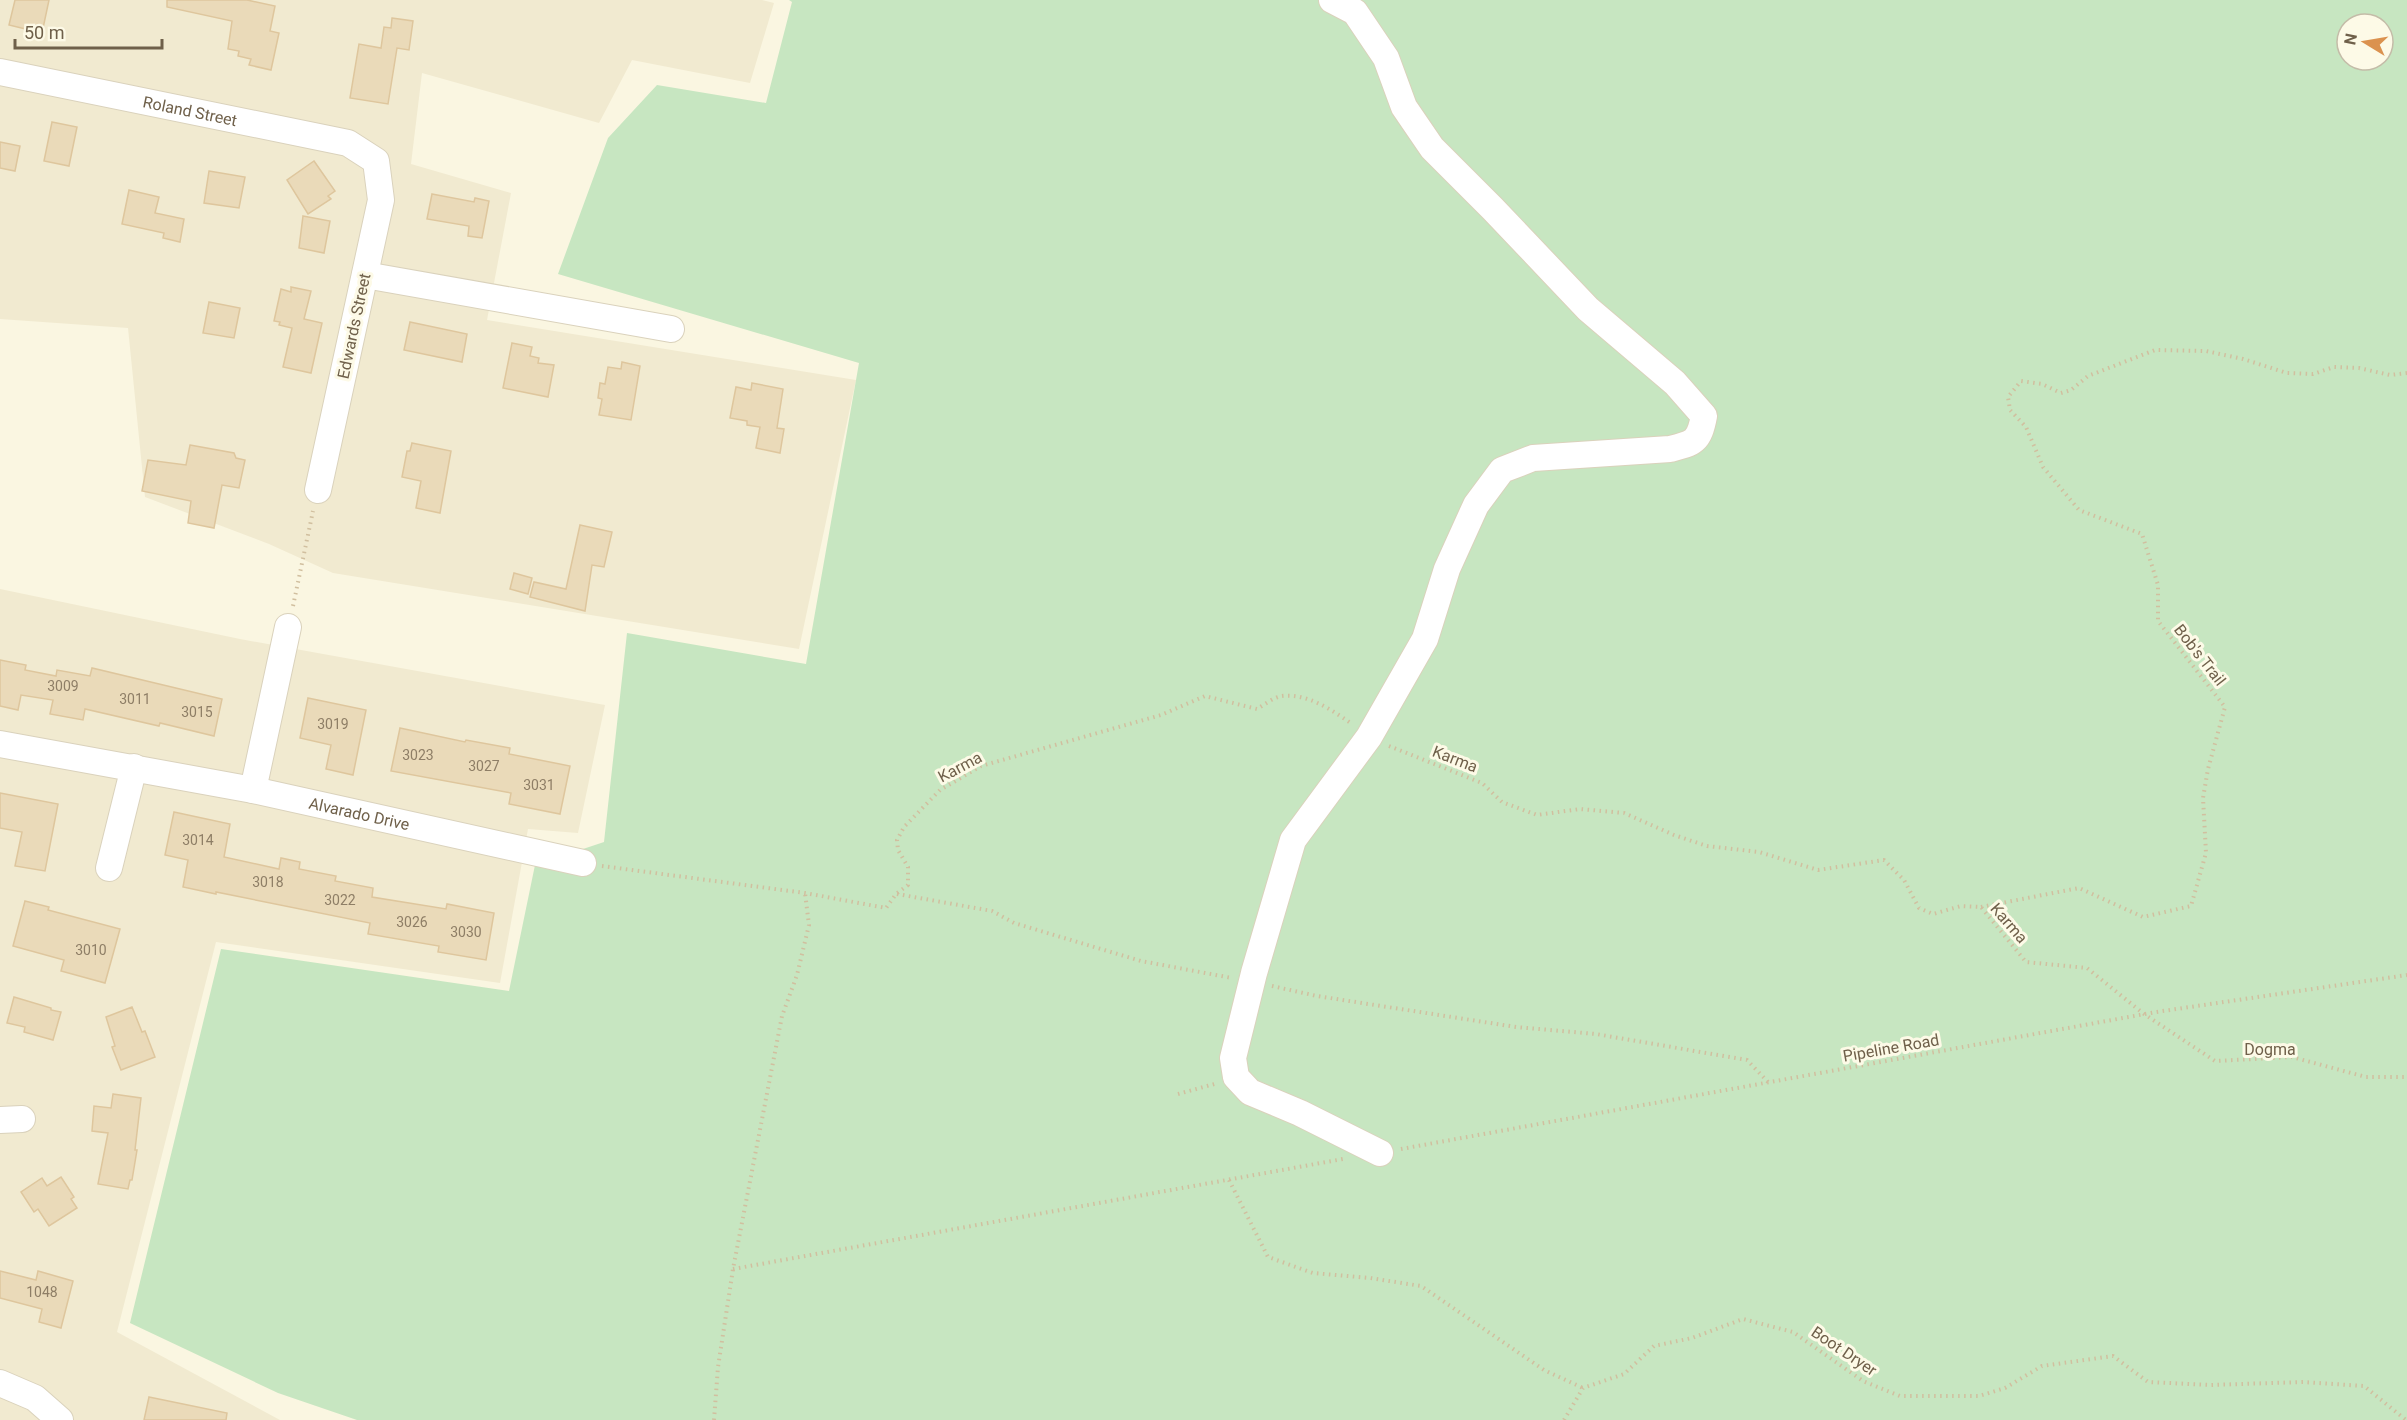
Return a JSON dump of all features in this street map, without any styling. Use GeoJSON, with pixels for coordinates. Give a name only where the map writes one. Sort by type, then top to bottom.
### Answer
{"type":"FeatureCollection","features":[{"type":"Feature","properties":{"kind":"street"},"geometry":{"type":"LineString","coordinates":[[1332,0],[1355,12],[1386,58],[1404,107],[1432,148],[1588,309],[1676,383],[1704,416],[1701,433],[1692,444],[1670,449],[1533,458],[1502,470],[1476,505],[1447,569],[1425,639],[1369,736],[1293,840],[1251,981],[1233,1058],[1236,1077],[1250,1092],[1299,1113],[1380,1153]]}},
{"type":"Feature","properties":{"kind":"street","name":"Roland Street"},"geometry":{"type":"LineString","coordinates":[[0,72],[348,143],[376,161]]}},
{"type":"Feature","properties":{"kind":"street","name":"Edwards Street"},"geometry":{"type":"LineString","coordinates":[[318,490],[381,200],[376,161]]}},
{"type":"Feature","properties":{"kind":"street"},"geometry":{"type":"LineString","coordinates":[[365,275],[671,329]]}},
{"type":"Feature","properties":{"kind":"street"},"geometry":{"type":"LineString","coordinates":[[253,790],[288,627]]}},
{"type":"Feature","properties":{"kind":"street","name":"Alvarado Drive"},"geometry":{"type":"LineString","coordinates":[[0,744],[253,790],[583,863]]}},
{"type":"Feature","properties":{"kind":"street"},"geometry":{"type":"LineString","coordinates":[[109,868],[134,767]]}},
{"type":"Feature","properties":{"kind":"street"},"geometry":{"type":"LineString","coordinates":[[0,1383],[35,1398],[60,1420]]}},
{"type":"Feature","properties":{"kind":"path","name":"Bob's Trail"},"geometry":{"type":"LineString","coordinates":[[1981,907],[2079,888],[2143,917],[2191,906],[2206,853],[2203,798],[2208,769],[2225,707],[2158,621],[2157,585],[2142,534],[2079,510],[2043,467],[2026,427],[2010,410],[2008,397],[2021,381],[2042,384],[2061,393],[2072,390],[2088,376],[2155,350],[2206,351],[2243,359],[2287,373],[2313,374],[2334,367],[2359,368],[2390,375],[2407,373]]}},
{"type":"Feature","properties":{"kind":"path"},"geometry":{"type":"LineString","coordinates":[[288,627],[318,490]]}},
{"type":"Feature","properties":{"kind":"path","name":"Karma"},"geometry":{"type":"LineString","coordinates":[[896,894],[908,885],[908,867],[898,850],[897,840],[904,827],[940,790],[981,766],[1161,715],[1205,696],[1257,710],[1281,696],[1307,698],[1336,712],[1379,742],[1482,783],[1502,802],[1537,814],[1580,809],[1624,813],[1674,835],[1707,846],[1759,852],[1818,870],[1884,860],[1904,880],[1918,908],[1934,914],[1961,906],[1981,907],[2026,962],[2087,968],[2144,1014]]}},
{"type":"Feature","properties":{"kind":"path"},"geometry":{"type":"LineString","coordinates":[[583,863],[805,894],[886,908],[896,894],[992,911],[1014,923],[1141,960],[1329,998],[1516,1027],[1596,1034],[1747,1060],[1768,1082]]}},
{"type":"Feature","properties":{"kind":"path"},"geometry":{"type":"LineString","coordinates":[[714,1420],[718,1367],[733,1269],[782,1016],[797,975],[809,925],[805,894]]}},
{"type":"Feature","properties":{"kind":"path","name":"Pipeline Road"},"geometry":{"type":"LineString","coordinates":[[1380,1153],[2144,1014],[2407,975]]}},
{"type":"Feature","properties":{"kind":"path","name":"Dogma"},"geometry":{"type":"LineString","coordinates":[[2144,1014],[2215,1061],[2292,1057],[2366,1077],[2407,1077]]}},
{"type":"Feature","properties":{"kind":"path"},"geometry":{"type":"LineString","coordinates":[[1178,1094],[1236,1077]]}},
{"type":"Feature","properties":{"kind":"path"},"geometry":{"type":"LineString","coordinates":[[733,1269],[1346,1159]]}},
{"type":"Feature","properties":{"kind":"path"},"geometry":{"type":"LineString","coordinates":[[1229,1180],[1268,1257],[1313,1273],[1370,1278],[1421,1286],[1544,1370],[1583,1388],[1564,1420]]}},
{"type":"Feature","properties":{"kind":"path","name":"Boot Dryer"},"geometry":{"type":"LineString","coordinates":[[1583,1388],[1624,1374],[1654,1346],[1692,1338],[1743,1319],[1793,1332],[1863,1381],[1900,1396],[1979,1396],[2004,1388],[2042,1366],[2113,1356],[2148,1382],[2211,1385],[2303,1382],[2364,1386],[2406,1420]]}},
{"type":"Feature","properties":{"kind":"shaded area"},"geometry":{"type":"Polygon","coordinates":[[[0,0],[762,0],[774,3],[750,83],[632,60],[599,123],[422,73],[411,164],[511,193],[487,320],[856,380],[799,649],[333,573],[269,544],[145,497],[128,328],[0,319],[0,0]]]}},
{"type":"Feature","properties":{"kind":"shaded area"},"geometry":{"type":"Polygon","coordinates":[[[0,589],[240,639],[605,705],[578,833],[528,829],[500,983],[216,942],[117,1332],[280,1420],[0,1420],[0,589]]]}},
{"type":"Feature","properties":{"kind":"green space"},"geometry":{"type":"Polygon","coordinates":[[[789,0],[2407,0],[2407,1420],[357,1420],[278,1393],[130,1323],[221,949],[509,991],[535,865],[604,842],[627,633],[806,664],[859,363],[558,274],[608,138],[657,85],[766,103],[792,2],[789,0]]]}},
{"type":"Feature","properties":{"kind":"building"},"geometry":{"type":"Polygon","coordinates":[[[15,0],[49,0],[42,33],[9,25],[15,0]]]}},
{"type":"Feature","properties":{"kind":"building"},"geometry":{"type":"Polygon","coordinates":[[[167,0],[247,0],[275,6],[270,31],[279,33],[271,70],[249,65],[251,59],[238,56],[239,51],[228,49],[232,21],[167,7],[167,0]]]}},
{"type":"Feature","properties":{"kind":"building"},"geometry":{"type":"Polygon","coordinates":[[[392,18],[413,21],[409,50],[397,48],[388,104],[350,98],[359,44],[381,48],[384,27],[391,28],[392,18]]]}},
{"type":"Feature","properties":{"kind":"building"},"geometry":{"type":"Polygon","coordinates":[[[52,122],[77,127],[69,166],[44,161],[52,122]]]}},
{"type":"Feature","properties":{"kind":"building"},"geometry":{"type":"Polygon","coordinates":[[[0,142],[20,146],[15,171],[0,168],[0,142]]]}},
{"type":"Feature","properties":{"kind":"building"},"geometry":{"type":"Polygon","coordinates":[[[314,161],[335,191],[328,196],[331,199],[308,214],[287,180],[314,161]]]}},
{"type":"Feature","properties":{"kind":"building"},"geometry":{"type":"Polygon","coordinates":[[[209,171],[245,177],[239,208],[204,203],[209,171]]]}},
{"type":"Feature","properties":{"kind":"building"},"geometry":{"type":"Polygon","coordinates":[[[129,190],[159,197],[155,213],[184,219],[180,242],[163,238],[164,233],[122,224],[129,190]]]}},
{"type":"Feature","properties":{"kind":"building"},"geometry":{"type":"Polygon","coordinates":[[[432,194],[474,202],[475,198],[489,201],[482,238],[468,236],[469,226],[427,219],[432,194]]]}},
{"type":"Feature","properties":{"kind":"building"},"geometry":{"type":"Polygon","coordinates":[[[303,216],[330,221],[324,253],[299,248],[303,216]]]}},
{"type":"Feature","properties":{"kind":"building"},"geometry":{"type":"Polygon","coordinates":[[[291,287],[311,291],[304,319],[322,323],[311,373],[283,367],[292,328],[279,325],[280,322],[274,321],[281,289],[291,292],[291,287]]]}},
{"type":"Feature","properties":{"kind":"building"},"geometry":{"type":"Polygon","coordinates":[[[209,302],[240,308],[234,338],[203,333],[209,302]]]}},
{"type":"Feature","properties":{"kind":"building"},"geometry":{"type":"Polygon","coordinates":[[[410,322],[467,334],[462,362],[404,350],[410,322]]]}},
{"type":"Feature","properties":{"kind":"building"},"geometry":{"type":"Polygon","coordinates":[[[512,343],[532,347],[530,356],[539,358],[538,363],[554,365],[548,397],[503,388],[512,343]]]}},
{"type":"Feature","properties":{"kind":"building"},"geometry":{"type":"Polygon","coordinates":[[[622,362],[640,366],[631,420],[599,415],[602,399],[598,398],[600,383],[605,384],[608,367],[621,369],[622,362]]]}},
{"type":"Feature","properties":{"kind":"building"},"geometry":{"type":"Polygon","coordinates":[[[752,383],[783,389],[777,428],[784,429],[780,453],[756,448],[760,427],[747,425],[747,421],[730,418],[736,387],[751,390],[752,383]]]}},
{"type":"Feature","properties":{"kind":"building"},"geometry":{"type":"Polygon","coordinates":[[[412,443],[451,451],[440,513],[416,508],[421,481],[402,477],[407,451],[410,451],[412,443]]]}},
{"type":"Feature","properties":{"kind":"building"},"geometry":{"type":"Polygon","coordinates":[[[190,445],[234,453],[236,458],[245,460],[239,488],[222,485],[214,528],[188,523],[191,501],[142,491],[148,460],[186,465],[190,445]]]}},
{"type":"Feature","properties":{"kind":"building"},"geometry":{"type":"Polygon","coordinates":[[[580,525],[612,532],[604,567],[592,565],[585,611],[530,597],[534,582],[566,589],[580,525]]]}},
{"type":"Feature","properties":{"kind":"building"},"geometry":{"type":"Polygon","coordinates":[[[514,573],[532,578],[528,594],[510,589],[514,573]]]}},
{"type":"Feature","properties":{"kind":"building"},"geometry":{"type":"Polygon","coordinates":[[[0,660],[26,665],[25,670],[56,676],[57,670],[90,676],[92,668],[222,699],[214,736],[85,709],[83,720],[50,714],[53,700],[21,695],[18,710],[0,706],[0,660]]]}},
{"type":"Feature","properties":{"kind":"building"},"geometry":{"type":"Polygon","coordinates":[[[308,698],[366,710],[353,775],[326,769],[331,745],[300,738],[308,698]]]}},
{"type":"Feature","properties":{"kind":"building"},"geometry":{"type":"Polygon","coordinates":[[[400,728],[465,742],[466,740],[510,748],[509,754],[570,766],[560,814],[509,804],[511,793],[391,771],[400,728]]]}},
{"type":"Feature","properties":{"kind":"building"},"geometry":{"type":"Polygon","coordinates":[[[0,793],[58,804],[45,871],[15,866],[22,832],[0,828],[0,793]]]}},
{"type":"Feature","properties":{"kind":"building"},"geometry":{"type":"Polygon","coordinates":[[[174,812],[230,824],[224,857],[279,869],[281,858],[300,862],[299,869],[336,876],[335,881],[373,888],[372,897],[446,909],[447,904],[494,913],[486,960],[438,952],[439,946],[368,934],[370,923],[183,887],[188,860],[165,855],[174,812]]]}},
{"type":"Feature","properties":{"kind":"building"},"geometry":{"type":"Polygon","coordinates":[[[25,901],[49,907],[48,910],[120,929],[105,983],[61,971],[64,960],[13,946],[25,901]]]}},
{"type":"Feature","properties":{"kind":"building"},"geometry":{"type":"Polygon","coordinates":[[[14,997],[61,1012],[53,1040],[24,1032],[25,1027],[7,1023],[14,997]]]}},
{"type":"Feature","properties":{"kind":"building"},"geometry":{"type":"Polygon","coordinates":[[[132,1007],[155,1057],[121,1070],[112,1047],[115,1046],[106,1017],[132,1007]]]}},
{"type":"Feature","properties":{"kind":"building"},"geometry":{"type":"Polygon","coordinates":[[[113,1094],[141,1098],[135,1150],[137,1150],[132,1180],[130,1180],[128,1189],[98,1184],[108,1133],[92,1131],[94,1106],[111,1108],[113,1094]]]}},
{"type":"Feature","properties":{"kind":"building"},"geometry":{"type":"Polygon","coordinates":[[[61,1177],[74,1197],[71,1199],[77,1208],[49,1226],[38,1209],[34,1212],[21,1192],[42,1178],[47,1186],[61,1177]]]}},
{"type":"Feature","properties":{"kind":"building"},"geometry":{"type":"Polygon","coordinates":[[[0,1271],[36,1280],[38,1271],[73,1281],[61,1328],[39,1322],[42,1309],[0,1298],[0,1271]]]}},
{"type":"Feature","properties":{"kind":"building"},"geometry":{"type":"Polygon","coordinates":[[[149,1397],[227,1413],[226,1420],[144,1420],[149,1397]]]}}]}
